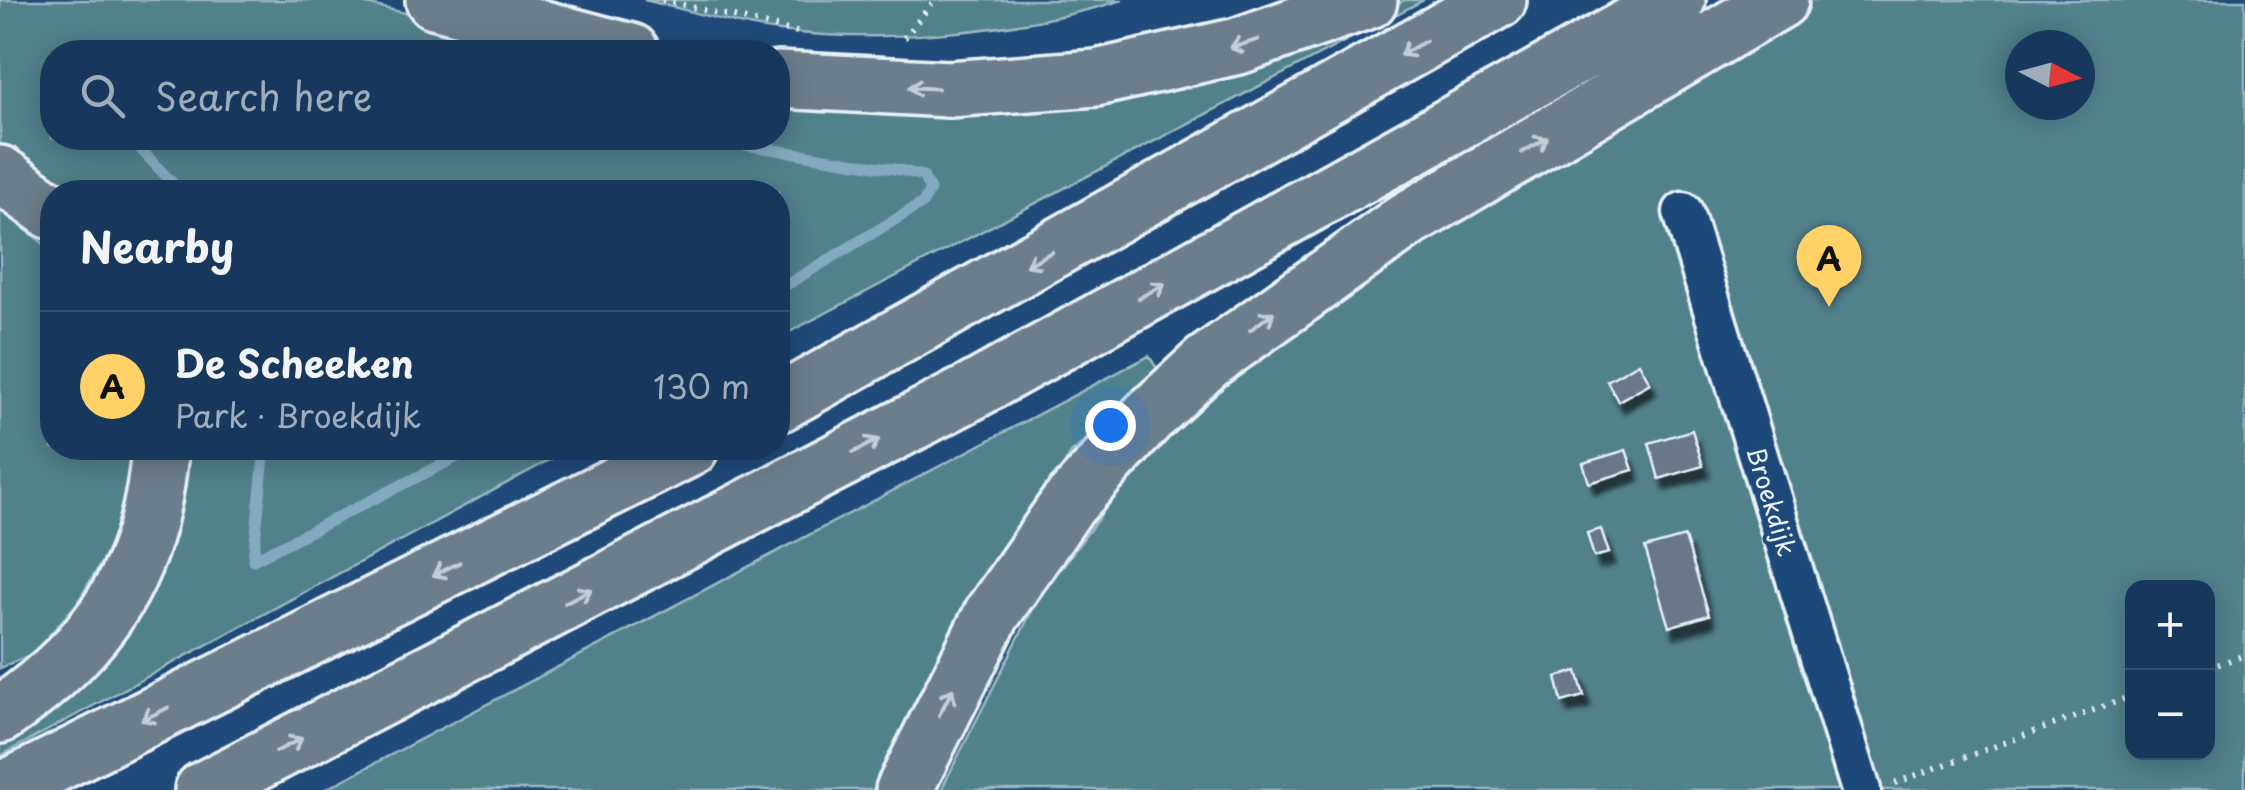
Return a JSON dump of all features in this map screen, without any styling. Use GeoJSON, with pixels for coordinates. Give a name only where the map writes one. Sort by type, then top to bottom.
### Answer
{"type":"FeatureCollection","features":[{"type":"Feature","properties":{"kind":"highway"},"geometry":{"type":"LineString","coordinates":[[434,0],[586,40]]}},
{"type":"Feature","properties":{"kind":"highway"},"geometry":{"type":"LineString","coordinates":[[790,81],[949,89],[1096,78],[1238,46],[1369,0]]}},
{"type":"Feature","properties":{"kind":"highway"},"geometry":{"type":"LineString","coordinates":[[790,397],[1498,0]]}},
{"type":"Feature","properties":{"kind":"highway"},"geometry":{"type":"LineString","coordinates":[[203,790],[954,401],[1677,0]]}},
{"type":"Feature","properties":{"kind":"highway"},"geometry":{"type":"LineString","coordinates":[[904,790],[992,614],[1066,507],[1148,417],[1206,363],[1406,220],[1780,0]]}},
{"type":"Feature","properties":{"kind":"highway"},"geometry":{"type":"LineString","coordinates":[[0,174],[40,202]]}},
{"type":"Feature","properties":{"kind":"highway"},"geometry":{"type":"LineString","coordinates":[[0,715],[60,670],[104,618],[142,554],[157,494],[159,460]]}},
{"type":"Feature","properties":{"kind":"highway"},"geometry":{"type":"LineString","coordinates":[[3,790],[666,460]]}},
{"type":"Feature","properties":{"kind":"street","name":"Broekdijk"},"geometry":{"type":"LineString","coordinates":[[1682,212],[1877,787]]}},
{"type":"Feature","properties":{"kind":"path"},"geometry":{"type":"LineString","coordinates":[[662,0],[809,35]]}},
{"type":"Feature","properties":{"kind":"path"},"geometry":{"type":"LineString","coordinates":[[888,38],[908,38],[935,0]]}},
{"type":"Feature","properties":{"kind":"path"},"geometry":{"type":"LineString","coordinates":[[2215,665],[2245,654]]}},
{"type":"Feature","properties":{"kind":"path"},"geometry":{"type":"LineString","coordinates":[[1877,787],[2125,698]]}},
{"type":"Feature","properties":{"kind":"green space"},"geometry":{"type":"Polygon","coordinates":[[[0,0],[349,0],[521,40],[40,40],[40,150],[790,150],[790,96],[1243,61],[1405,0],[1424,0],[790,332],[790,180],[40,181],[0,153],[0,0]]]}},
{"type":"Feature","properties":{"kind":"green space"},"geometry":{"type":"Polygon","coordinates":[[[644,0],[1123,0],[997,27],[865,36],[763,29],[644,0]]]}},
{"type":"Feature","properties":{"kind":"green space"},"geometry":{"type":"Polygon","coordinates":[[[1801,0],[2245,0],[2245,790],[941,790],[1037,601],[1143,458],[1243,366],[1444,224],[1801,0]]]}},
{"type":"Feature","properties":{"kind":"green space"},"geometry":{"type":"Polygon","coordinates":[[[0,210],[40,241],[40,460],[129,460],[127,494],[112,545],[77,603],[34,653],[0,668],[0,210]]]}},
{"type":"Feature","properties":{"kind":"green space"},"geometry":{"type":"Polygon","coordinates":[[[1149,356],[1160,373],[1071,453],[948,646],[885,790],[324,790],[1149,356]]]}},
{"type":"Feature","properties":{"kind":"green space"},"geometry":{"type":"Polygon","coordinates":[[[171,460],[550,460],[0,756],[0,739],[171,460]]]}},
{"type":"Feature","properties":{"kind":"building"},"geometry":{"type":"Polygon","coordinates":[[[1639,363],[1650,383],[1618,401],[1607,381],[1639,363]]]}},
{"type":"Feature","properties":{"kind":"building"},"geometry":{"type":"Polygon","coordinates":[[[1692,430],[1703,466],[1659,479],[1649,443],[1692,430]]]}},
{"type":"Feature","properties":{"kind":"building"},"geometry":{"type":"Polygon","coordinates":[[[1626,450],[1633,470],[1589,483],[1583,463],[1626,450]]]}},
{"type":"Feature","properties":{"kind":"building"},"geometry":{"type":"Polygon","coordinates":[[[1601,529],[1609,553],[1594,557],[1587,533],[1601,529]]]}},
{"type":"Feature","properties":{"kind":"building"},"geometry":{"type":"Polygon","coordinates":[[[1685,537],[1709,615],[1669,627],[1645,548],[1685,537]]]}},
{"type":"Feature","properties":{"kind":"building"},"geometry":{"type":"Polygon","coordinates":[[[1577,671],[1584,696],[1562,702],[1556,677],[1577,671]]]}},
{"type":"Feature","properties":{"kind":"waterway"},"geometry":{"type":"LineString","coordinates":[[141,150],[170,180]]}},
{"type":"Feature","properties":{"kind":"waterway"},"geometry":{"type":"LineString","coordinates":[[776,150],[900,170],[923,176],[930,190],[923,203],[790,283]]}},
{"type":"Feature","properties":{"kind":"waterway"},"geometry":{"type":"LineString","coordinates":[[264,460],[253,560],[451,460]]}},
{"type":"Feature","properties":{"kind":"place","name":"De Scheeken"},"geometry":{"type":"Point","coordinates":[1829,307]}}]}
